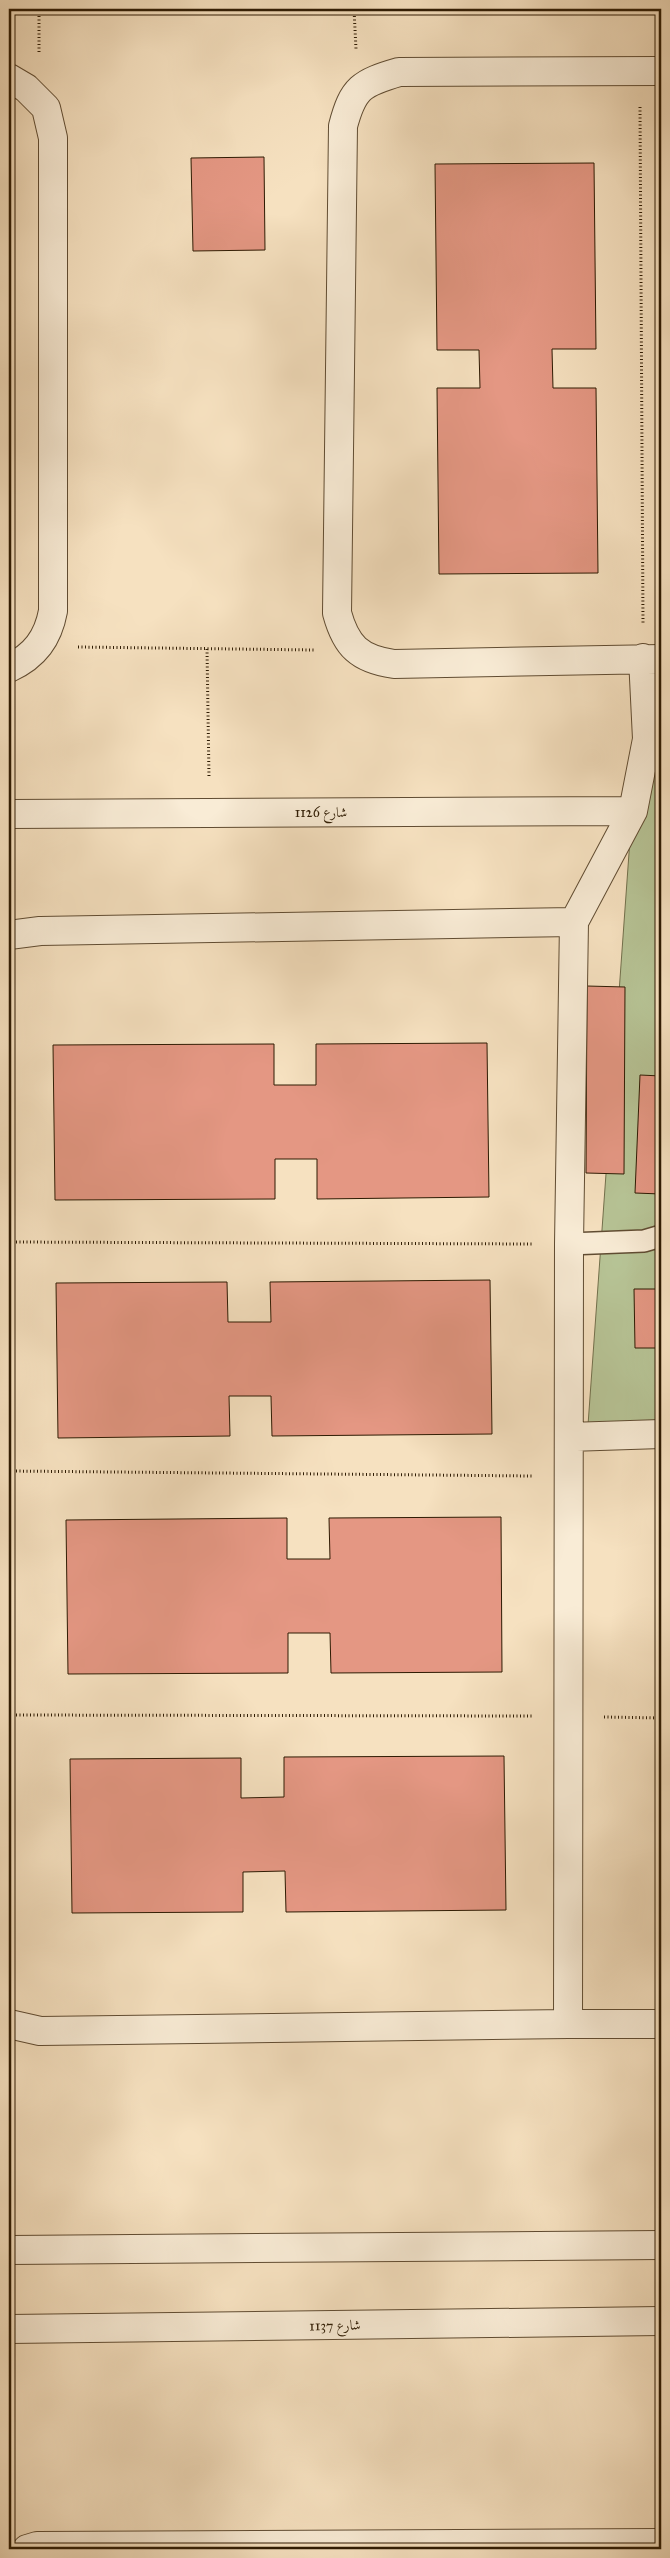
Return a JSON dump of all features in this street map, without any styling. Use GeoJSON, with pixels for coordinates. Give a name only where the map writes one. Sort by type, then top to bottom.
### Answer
{"type":"FeatureCollection","features":[{"type":"Feature","properties":{"kind":"street"},"geometry":{"type":"LineString","coordinates":[[568,2024],[570,1244],[574,922],[633,810],[647,739],[652,658],[394,664],[378,662],[357,651],[346,639],[337,613],[343,126],[349,103],[358,90],[379,78],[399,72],[650,71]]}},
{"type":"Feature","properties":{"kind":"street"},"geometry":{"type":"LineString","coordinates":[[9,78],[26,88],[46,108],[53,138],[52,611],[47,635],[39,646],[9,668]]}},
{"type":"Feature","properties":{"kind":"street","name":"شارع 1126"},"geometry":{"type":"LineString","coordinates":[[9,814],[633,810]]}},
{"type":"Feature","properties":{"kind":"street"},"geometry":{"type":"LineString","coordinates":[[9,935],[40,931],[574,922]]}},
{"type":"Feature","properties":{"kind":"street"},"geometry":{"type":"LineString","coordinates":[[569,1437],[661,1434]]}},
{"type":"Feature","properties":{"kind":"street"},"geometry":{"type":"LineString","coordinates":[[9,2024],[40,2031],[661,2024]]}},
{"type":"Feature","properties":{"kind":"street"},"geometry":{"type":"LineString","coordinates":[[9,2250],[661,2245]]}},
{"type":"Feature","properties":{"kind":"street","name":"شارع 1137"},"geometry":{"type":"LineString","coordinates":[[9,2329],[661,2321]]}},
{"type":"Feature","properties":{"kind":"street"},"geometry":{"type":"LineString","coordinates":[[27,2549],[46,2546],[584,2547],[661,2544]]}},
{"type":"Feature","properties":{"kind":"lane"},"geometry":{"type":"LineString","coordinates":[[570,1244],[644,1241],[661,1236]]}},
{"type":"Feature","properties":{"kind":"path"},"geometry":{"type":"LineString","coordinates":[[650,71],[652,658]]}},
{"type":"Feature","properties":{"kind":"path"},"geometry":{"type":"LineString","coordinates":[[39,646],[357,651]]}},
{"type":"Feature","properties":{"kind":"path"},"geometry":{"type":"LineString","coordinates":[[207,649],[210,812]]}},
{"type":"Feature","properties":{"kind":"path"},"geometry":{"type":"LineString","coordinates":[[9,1242],[570,1244]]}},
{"type":"Feature","properties":{"kind":"path"},"geometry":{"type":"LineString","coordinates":[[9,1471],[570,1477]]}},
{"type":"Feature","properties":{"kind":"path"},"geometry":{"type":"LineString","coordinates":[[9,1716],[569,1716],[661,1718]]}},
{"type":"Feature","properties":{"kind":"green space"},"geometry":{"type":"Polygon","coordinates":[[[643,658],[661,658],[661,1426],[588,1425],[643,658]]]}},
{"type":"Feature","properties":{"kind":"building"},"geometry":{"type":"Polygon","coordinates":[[[264,157],[265,250],[193,251],[191,158],[264,157]]]}},
{"type":"Feature","properties":{"kind":"building"},"geometry":{"type":"Polygon","coordinates":[[[594,163],[596,349],[552,349],[553,388],[596,388],[598,573],[439,574],[437,388],[480,388],[479,350],[437,350],[435,164],[594,163]]]}},
{"type":"Feature","properties":{"kind":"building"},"geometry":{"type":"Polygon","coordinates":[[[587,986],[625,987],[624,1174],[586,1173],[587,986]]]}},
{"type":"Feature","properties":{"kind":"building"},"geometry":{"type":"Polygon","coordinates":[[[487,1043],[489,1197],[317,1199],[317,1159],[275,1159],[275,1199],[55,1200],[53,1045],[274,1044],[274,1085],[316,1085],[316,1044],[487,1043]]]}},
{"type":"Feature","properties":{"kind":"building"},"geometry":{"type":"Polygon","coordinates":[[[640,1075],[661,1076],[661,1194],[635,1193],[640,1075]]]}},
{"type":"Feature","properties":{"kind":"building"},"geometry":{"type":"Polygon","coordinates":[[[490,1280],[492,1434],[272,1436],[271,1396],[229,1396],[230,1436],[58,1438],[56,1283],[227,1282],[228,1322],[271,1322],[270,1282],[490,1280]]]}},
{"type":"Feature","properties":{"kind":"building"},"geometry":{"type":"Polygon","coordinates":[[[634,1289],[661,1289],[661,1348],[635,1348],[634,1289]]]}},
{"type":"Feature","properties":{"kind":"building"},"geometry":{"type":"Polygon","coordinates":[[[501,1517],[502,1672],[331,1673],[330,1633],[288,1633],[288,1673],[68,1674],[66,1520],[287,1518],[287,1559],[330,1559],[329,1518],[501,1517]]]}},
{"type":"Feature","properties":{"kind":"building"},"geometry":{"type":"Polygon","coordinates":[[[504,1756],[506,1910],[286,1912],[285,1871],[243,1872],[243,1912],[72,1913],[70,1759],[241,1758],[241,1798],[284,1797],[284,1757],[504,1756]]]}}]}
